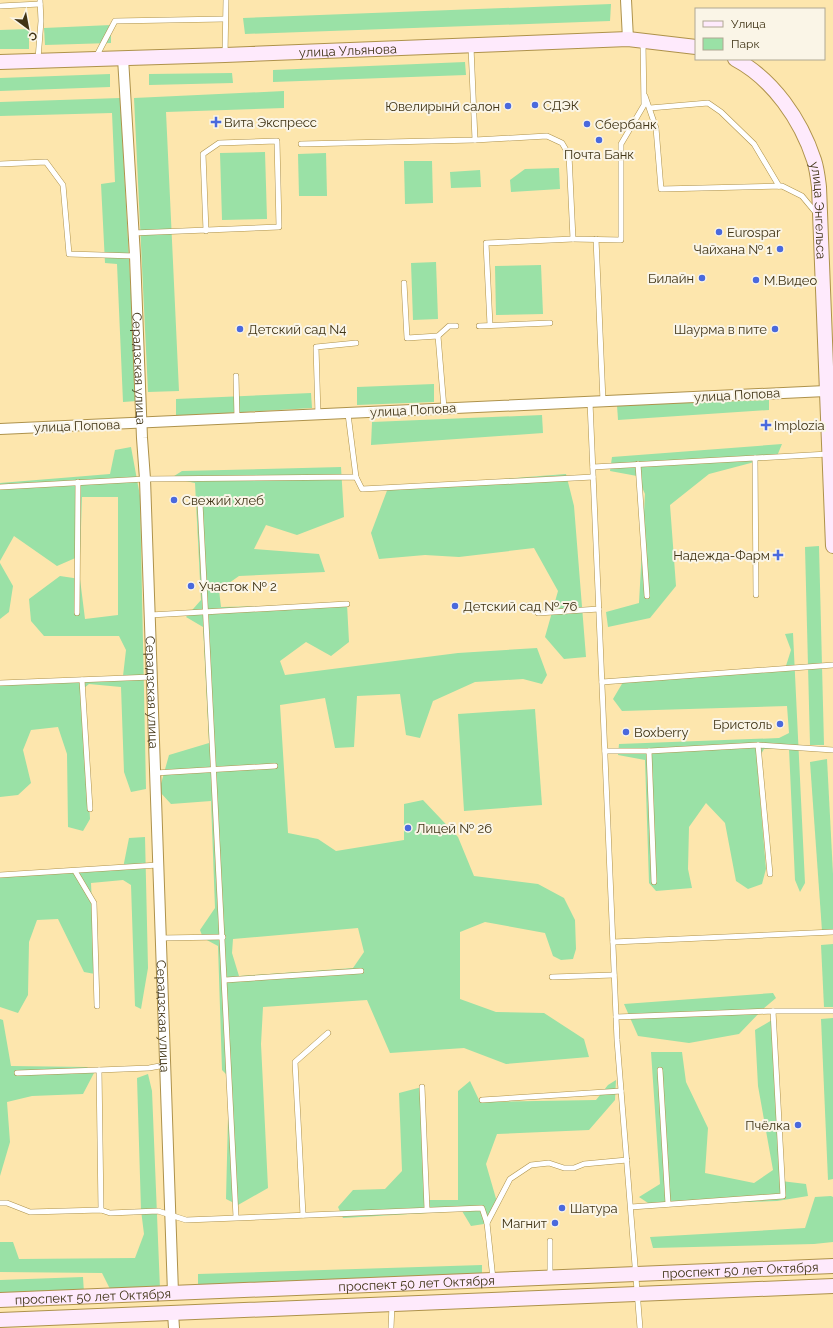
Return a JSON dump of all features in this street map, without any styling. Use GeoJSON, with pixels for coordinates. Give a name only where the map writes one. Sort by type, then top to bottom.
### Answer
{"type":"FeatureCollection","features":[{"type":"Feature","properties":{"kind":"main road","name":"улица Ульянова"},"geometry":{"type":"LineString","coordinates":[[0,62],[471,46],[628,39],[695,47]]}},
{"type":"Feature","properties":{"kind":"main road","name":"улица Энгельса"},"geometry":{"type":"LineString","coordinates":[[737,60],[752,69],[777,94],[794,117],[807,140],[815,162],[819,188],[820,218],[828,290],[826,391],[832,495]]}},
{"type":"Feature","properties":{"kind":"main road"},"geometry":{"type":"LineString","coordinates":[[832,495],[833,546]]}},
{"type":"Feature","properties":{"kind":"main road","name":"проспект 50 лет Октября"},"geometry":{"type":"LineString","coordinates":[[0,1300],[833,1266]]}},
{"type":"Feature","properties":{"kind":"main road","name":"проспект 50 лет Октября"},"geometry":{"type":"LineString","coordinates":[[0,1320],[833,1286]]}},
{"type":"Feature","properties":{"kind":"main road","name":"Серадзская улица"},"geometry":{"type":"LineString","coordinates":[[173,1293],[174,1313]]}},
{"type":"Feature","properties":{"kind":"street"},"geometry":{"type":"LineString","coordinates":[[626,0],[628,39]]}},
{"type":"Feature","properties":{"kind":"street","name":"Серадзская улица"},"geometry":{"type":"LineString","coordinates":[[123,58],[135,256],[141,423],[145,479],[173,1293]]}},
{"type":"Feature","properties":{"kind":"street","name":"улица Попова"},"geometry":{"type":"LineString","coordinates":[[0,429],[826,391]]}},
{"type":"Feature","properties":{"kind":"street","name":"Серадзская улица"},"geometry":{"type":"LineString","coordinates":[[174,1313],[174,1328]]}},
{"type":"Feature","properties":{"kind":"lane"},"geometry":{"type":"LineString","coordinates":[[225,55],[226,0]]}},
{"type":"Feature","properties":{"kind":"lane"},"geometry":{"type":"LineString","coordinates":[[0,6],[40,2],[41,21],[38,60]]}},
{"type":"Feature","properties":{"kind":"lane"},"geometry":{"type":"LineString","coordinates":[[95,59],[116,21],[226,19]]}},
{"type":"Feature","properties":{"kind":"lane"},"geometry":{"type":"LineString","coordinates":[[490,325],[486,243],[573,239],[621,240],[621,144],[644,105],[643,40]]}},
{"type":"Feature","properties":{"kind":"lane"},"geometry":{"type":"LineString","coordinates":[[471,46],[475,140]]}},
{"type":"Feature","properties":{"kind":"lane"},"geometry":{"type":"LineString","coordinates":[[644,94],[656,128],[660,189],[779,186],[802,196],[820,218]]}},
{"type":"Feature","properties":{"kind":"lane"},"geometry":{"type":"LineString","coordinates":[[650,108],[708,104],[721,112],[754,144],[779,186]]}},
{"type":"Feature","properties":{"kind":"lane"},"geometry":{"type":"LineString","coordinates":[[301,144],[475,140],[547,136],[562,143],[569,155],[573,239]]}},
{"type":"Feature","properties":{"kind":"lane"},"geometry":{"type":"LineString","coordinates":[[133,233],[206,231],[279,227],[277,141],[219,143],[203,154],[206,231]]}},
{"type":"Feature","properties":{"kind":"lane"},"geometry":{"type":"LineString","coordinates":[[0,164],[46,162],[63,185],[69,254],[135,256]]}},
{"type":"Feature","properties":{"kind":"lane"},"geometry":{"type":"LineString","coordinates":[[596,240],[603,402]]}},
{"type":"Feature","properties":{"kind":"lane"},"geometry":{"type":"LineString","coordinates":[[404,284],[407,338],[438,336],[449,326],[456,326]]}},
{"type":"Feature","properties":{"kind":"lane"},"geometry":{"type":"LineString","coordinates":[[479,326],[550,323]]}},
{"type":"Feature","properties":{"kind":"lane"},"geometry":{"type":"LineString","coordinates":[[438,336],[444,408]]}},
{"type":"Feature","properties":{"kind":"lane"},"geometry":{"type":"LineString","coordinates":[[318,415],[316,347],[356,343]]}},
{"type":"Feature","properties":{"kind":"lane"},"geometry":{"type":"LineString","coordinates":[[236,376],[238,419]]}},
{"type":"Feature","properties":{"kind":"lane"},"geometry":{"type":"LineString","coordinates":[[590,402],[616,1017],[631,1208],[632,1252],[637,1274],[640,1328]]}},
{"type":"Feature","properties":{"kind":"lane"},"geometry":{"type":"LineString","coordinates":[[348,414],[356,477],[362,489],[593,477]]}},
{"type":"Feature","properties":{"kind":"lane"},"geometry":{"type":"LineString","coordinates":[[593,467],[755,458],[830,457]]}},
{"type":"Feature","properties":{"kind":"lane"},"geometry":{"type":"LineString","coordinates":[[755,458],[756,595]]}},
{"type":"Feature","properties":{"kind":"lane"},"geometry":{"type":"LineString","coordinates":[[638,464],[647,596]]}},
{"type":"Feature","properties":{"kind":"lane"},"geometry":{"type":"LineString","coordinates":[[0,487],[145,479],[356,477]]}},
{"type":"Feature","properties":{"kind":"lane"},"geometry":{"type":"LineString","coordinates":[[77,613],[78,482]]}},
{"type":"Feature","properties":{"kind":"lane"},"geometry":{"type":"LineString","coordinates":[[200,503],[215,770],[236,1217]]}},
{"type":"Feature","properties":{"kind":"lane"},"geometry":{"type":"LineString","coordinates":[[150,615],[347,604]]}},
{"type":"Feature","properties":{"kind":"lane"},"geometry":{"type":"LineString","coordinates":[[538,613],[599,610]]}},
{"type":"Feature","properties":{"kind":"lane"},"geometry":{"type":"LineString","coordinates":[[602,682],[833,665]]}},
{"type":"Feature","properties":{"kind":"lane"},"geometry":{"type":"LineString","coordinates":[[0,683],[152,677]]}},
{"type":"Feature","properties":{"kind":"lane"},"geometry":{"type":"LineString","coordinates":[[82,680],[90,808]]}},
{"type":"Feature","properties":{"kind":"lane"},"geometry":{"type":"LineString","coordinates":[[604,751],[649,751],[758,744],[833,750]]}},
{"type":"Feature","properties":{"kind":"lane"},"geometry":{"type":"LineString","coordinates":[[758,744],[770,874]]}},
{"type":"Feature","properties":{"kind":"lane"},"geometry":{"type":"LineString","coordinates":[[649,751],[654,882]]}},
{"type":"Feature","properties":{"kind":"lane"},"geometry":{"type":"LineString","coordinates":[[155,773],[275,766]]}},
{"type":"Feature","properties":{"kind":"lane"},"geometry":{"type":"LineString","coordinates":[[0,875],[158,865]]}},
{"type":"Feature","properties":{"kind":"lane"},"geometry":{"type":"LineString","coordinates":[[75,871],[94,903],[97,1006]]}},
{"type":"Feature","properties":{"kind":"lane"},"geometry":{"type":"LineString","coordinates":[[613,942],[833,932]]}},
{"type":"Feature","properties":{"kind":"lane"},"geometry":{"type":"LineString","coordinates":[[161,938],[223,937]]}},
{"type":"Feature","properties":{"kind":"lane"},"geometry":{"type":"LineString","coordinates":[[225,980],[361,971]]}},
{"type":"Feature","properties":{"kind":"lane"},"geometry":{"type":"LineString","coordinates":[[552,977],[614,975]]}},
{"type":"Feature","properties":{"kind":"lane"},"geometry":{"type":"LineString","coordinates":[[616,1017],[773,1011],[833,1011]]}},
{"type":"Feature","properties":{"kind":"lane"},"geometry":{"type":"LineString","coordinates":[[631,1208],[783,1196],[773,1011]]}},
{"type":"Feature","properties":{"kind":"lane"},"geometry":{"type":"LineString","coordinates":[[303,1215],[295,1062],[328,1033]]}},
{"type":"Feature","properties":{"kind":"lane"},"geometry":{"type":"LineString","coordinates":[[17,1073],[165,1066]]}},
{"type":"Feature","properties":{"kind":"lane"},"geometry":{"type":"LineString","coordinates":[[99,1070],[101,1210]]}},
{"type":"Feature","properties":{"kind":"lane"},"geometry":{"type":"LineString","coordinates":[[660,1070],[668,1204]]}},
{"type":"Feature","properties":{"kind":"lane"},"geometry":{"type":"LineString","coordinates":[[422,1087],[427,1209]]}},
{"type":"Feature","properties":{"kind":"lane"},"geometry":{"type":"LineString","coordinates":[[482,1100],[621,1091]]}},
{"type":"Feature","properties":{"kind":"lane"},"geometry":{"type":"LineString","coordinates":[[487,1223],[510,1179],[531,1165],[549,1163],[564,1168],[574,1168],[584,1164],[627,1160]]}},
{"type":"Feature","properties":{"kind":"lane"},"geometry":{"type":"LineString","coordinates":[[0,1203],[6,1203],[30,1212],[101,1210],[110,1213],[158,1212],[186,1220],[427,1209],[482,1208],[487,1223],[494,1280]]}},
{"type":"Feature","properties":{"kind":"lane"},"geometry":{"type":"LineString","coordinates":[[550,1242],[550,1277]]}},
{"type":"Feature","properties":{"kind":"lane"},"geometry":{"type":"LineString","coordinates":[[391,1328],[392,1304]]}},
{"type":"Feature","properties":{"kind":"green space"},"geometry":{"type":"Polygon","coordinates":[[[611,4],[610,21],[245,34],[243,18],[611,4]]]}},
{"type":"Feature","properties":{"kind":"green space"},"geometry":{"type":"Polygon","coordinates":[[[111,25],[111,43],[45,45],[44,28],[111,25]]]}},
{"type":"Feature","properties":{"kind":"green space"},"geometry":{"type":"Polygon","coordinates":[[[29,29],[29,49],[0,49],[0,30],[29,29]]]}},
{"type":"Feature","properties":{"kind":"green space"},"geometry":{"type":"Polygon","coordinates":[[[465,62],[466,75],[273,82],[273,70],[465,62]]]}},
{"type":"Feature","properties":{"kind":"green space"},"geometry":{"type":"Polygon","coordinates":[[[232,73],[233,83],[149,85],[149,74],[232,73]]]}},
{"type":"Feature","properties":{"kind":"green space"},"geometry":{"type":"Polygon","coordinates":[[[110,74],[110,87],[0,91],[0,78],[110,74]]]}},
{"type":"Feature","properties":{"kind":"green space"},"geometry":{"type":"Polygon","coordinates":[[[284,91],[284,108],[166,112],[179,391],[148,392],[134,98],[284,91]]]}},
{"type":"Feature","properties":{"kind":"green space"},"geometry":{"type":"Polygon","coordinates":[[[120,98],[137,401],[123,402],[117,264],[105,263],[101,184],[115,182],[112,113],[0,116],[0,102],[120,98]]]}},
{"type":"Feature","properties":{"kind":"green space"},"geometry":{"type":"Polygon","coordinates":[[[265,152],[267,219],[222,220],[220,153],[265,152]]]}},
{"type":"Feature","properties":{"kind":"green space"},"geometry":{"type":"Polygon","coordinates":[[[326,153],[327,196],[299,196],[298,154],[326,153]]]}},
{"type":"Feature","properties":{"kind":"green space"},"geometry":{"type":"Polygon","coordinates":[[[404,161],[432,161],[433,203],[405,204],[404,161]]]}},
{"type":"Feature","properties":{"kind":"green space"},"geometry":{"type":"Polygon","coordinates":[[[559,168],[560,189],[511,192],[510,180],[525,169],[559,168]]]}},
{"type":"Feature","properties":{"kind":"green space"},"geometry":{"type":"Polygon","coordinates":[[[480,170],[481,187],[451,188],[450,172],[480,170]]]}},
{"type":"Feature","properties":{"kind":"green space"},"geometry":{"type":"Polygon","coordinates":[[[436,262],[438,319],[413,320],[411,263],[436,262]]]}},
{"type":"Feature","properties":{"kind":"green space"},"geometry":{"type":"Polygon","coordinates":[[[541,265],[543,314],[496,315],[495,266],[541,265]]]}},
{"type":"Feature","properties":{"kind":"green space"},"geometry":{"type":"Polygon","coordinates":[[[434,384],[434,402],[357,405],[357,387],[434,384]]]}},
{"type":"Feature","properties":{"kind":"green space"},"geometry":{"type":"Polygon","coordinates":[[[311,393],[312,408],[176,416],[176,399],[311,393]]]}},
{"type":"Feature","properties":{"kind":"green space"},"geometry":{"type":"Polygon","coordinates":[[[769,400],[769,410],[618,420],[617,405],[769,400]]]}},
{"type":"Feature","properties":{"kind":"green space"},"geometry":{"type":"Polygon","coordinates":[[[542,415],[543,433],[371,445],[372,422],[542,415]]]}},
{"type":"Feature","properties":{"kind":"green space"},"geometry":{"type":"Polygon","coordinates":[[[782,444],[777,456],[709,474],[670,505],[676,586],[650,618],[608,627],[606,612],[639,603],[645,494],[637,476],[610,471],[612,457],[782,444]]]}},
{"type":"Feature","properties":{"kind":"green space"},"geometry":{"type":"Polygon","coordinates":[[[131,447],[140,496],[146,789],[131,792],[124,772],[121,687],[89,684],[83,689],[90,819],[83,831],[68,827],[67,754],[58,727],[31,730],[23,750],[31,783],[18,795],[0,797],[0,682],[123,676],[126,650],[119,636],[44,636],[31,621],[29,599],[60,576],[80,579],[85,619],[118,615],[118,497],[82,497],[80,556],[57,566],[14,536],[0,561],[0,483],[110,474],[115,450],[131,447]]]}},
{"type":"Feature","properties":{"kind":"green space"},"geometry":{"type":"Polygon","coordinates":[[[341,467],[344,517],[297,535],[266,525],[254,549],[319,554],[325,572],[239,576],[219,590],[221,607],[347,604],[349,642],[331,656],[306,642],[280,661],[285,675],[458,653],[537,648],[547,675],[542,684],[523,679],[475,682],[433,701],[420,738],[406,735],[400,694],[357,696],[354,747],[335,748],[325,698],[280,705],[288,833],[318,839],[336,851],[404,840],[404,804],[423,800],[458,837],[474,876],[538,884],[564,898],[575,920],[576,949],[573,959],[561,960],[553,956],[545,933],[485,922],[460,932],[460,999],[496,1012],[544,1013],[584,1039],[589,1057],[506,1064],[464,1048],[390,1053],[367,1000],[263,1007],[261,1044],[268,1188],[238,1205],[226,1199],[229,1077],[222,1070],[218,946],[203,938],[200,930],[215,908],[211,801],[171,804],[159,791],[169,755],[209,743],[203,627],[186,617],[201,600],[195,483],[171,478],[182,471],[341,467]],[[358,928],[233,939],[232,953],[239,976],[353,968],[364,952],[358,928]]]}},
{"type":"Feature","properties":{"kind":"green space"},"geometry":{"type":"Polygon","coordinates":[[[566,474],[574,506],[586,657],[564,659],[545,637],[558,591],[534,548],[459,557],[425,555],[379,559],[371,533],[388,488],[566,474]]]}},
{"type":"Feature","properties":{"kind":"green space"},"geometry":{"type":"Polygon","coordinates":[[[819,546],[824,745],[810,745],[805,547],[819,546]]]}},
{"type":"Feature","properties":{"kind":"green space"},"geometry":{"type":"Polygon","coordinates":[[[0,563],[13,586],[9,612],[0,619],[0,563]]]}},
{"type":"Feature","properties":{"kind":"green space"},"geometry":{"type":"Polygon","coordinates":[[[793,633],[805,883],[800,892],[795,880],[789,749],[764,749],[757,761],[766,869],[762,884],[748,889],[736,881],[725,823],[706,803],[689,827],[688,869],[692,888],[656,891],[649,883],[645,760],[618,755],[619,744],[779,738],[789,733],[787,706],[622,711],[613,699],[626,677],[785,669],[791,650],[785,634],[793,633]]]}},
{"type":"Feature","properties":{"kind":"green space"},"geometry":{"type":"Polygon","coordinates":[[[535,709],[542,805],[464,811],[458,714],[535,709]]]}},
{"type":"Feature","properties":{"kind":"green space"},"geometry":{"type":"Polygon","coordinates":[[[827,759],[833,874],[833,931],[822,931],[810,762],[827,759]]]}},
{"type":"Feature","properties":{"kind":"green space"},"geometry":{"type":"Polygon","coordinates":[[[145,837],[148,968],[141,1009],[135,1006],[131,885],[123,880],[91,883],[95,974],[84,972],[58,919],[37,920],[29,942],[28,995],[18,1013],[0,1007],[0,873],[123,868],[129,838],[145,837]]]}},
{"type":"Feature","properties":{"kind":"green space"},"geometry":{"type":"Polygon","coordinates":[[[833,944],[833,1007],[824,1007],[821,945],[833,944]]]}},
{"type":"Feature","properties":{"kind":"green space"},"geometry":{"type":"Polygon","coordinates":[[[773,993],[776,998],[739,1034],[689,1043],[638,1036],[624,1004],[773,993]]]}},
{"type":"Feature","properties":{"kind":"green space"},"geometry":{"type":"Polygon","coordinates":[[[833,1018],[833,1179],[828,1180],[821,1019],[833,1018]]]}},
{"type":"Feature","properties":{"kind":"green space"},"geometry":{"type":"Polygon","coordinates":[[[0,1019],[3,1020],[11,1066],[87,1067],[94,1073],[83,1094],[32,1096],[7,1102],[10,1142],[0,1176],[0,1019]]]}},
{"type":"Feature","properties":{"kind":"green space"},"geometry":{"type":"Polygon","coordinates":[[[772,1020],[781,1181],[806,1184],[808,1196],[777,1201],[651,1205],[639,1197],[660,1184],[651,1052],[682,1052],[686,1082],[708,1128],[705,1173],[754,1183],[773,1170],[758,1086],[755,1030],[772,1020]]]}},
{"type":"Feature","properties":{"kind":"green space"},"geometry":{"type":"Polygon","coordinates":[[[148,1074],[152,1091],[160,1289],[111,1291],[102,1273],[0,1272],[0,1242],[13,1242],[19,1259],[135,1258],[144,1234],[141,1210],[137,1078],[148,1074]]]}},
{"type":"Feature","properties":{"kind":"green space"},"geometry":{"type":"Polygon","coordinates":[[[616,1080],[615,1100],[589,1130],[497,1134],[486,1164],[497,1202],[484,1224],[471,1226],[462,1211],[343,1218],[338,1207],[353,1190],[385,1189],[402,1171],[399,1093],[422,1087],[425,1200],[458,1200],[458,1091],[470,1081],[480,1102],[596,1100],[608,1085],[616,1080]]]}},
{"type":"Feature","properties":{"kind":"green space"},"geometry":{"type":"Polygon","coordinates":[[[815,1197],[833,1197],[833,1242],[814,1244],[653,1248],[650,1237],[805,1228],[815,1197]]]}},
{"type":"Feature","properties":{"kind":"green space"},"geometry":{"type":"Polygon","coordinates":[[[482,1265],[482,1276],[198,1285],[198,1274],[482,1265]]]}},
{"type":"Feature","properties":{"kind":"green space"},"geometry":{"type":"Polygon","coordinates":[[[83,1277],[84,1293],[0,1295],[0,1280],[83,1277]]]}},
{"type":"Feature","properties":{"kind":"place","name":"СДЭК"},"geometry":{"type":"Point","coordinates":[535,105]}},
{"type":"Feature","properties":{"kind":"place","name":"Ювелирынй салон"},"geometry":{"type":"Point","coordinates":[508,106]}},
{"type":"Feature","properties":{"kind":"place","name":"Вита Экспресс"},"geometry":{"type":"Point","coordinates":[216,122]}},
{"type":"Feature","properties":{"kind":"place","name":"Сбербанк"},"geometry":{"type":"Point","coordinates":[587,124]}},
{"type":"Feature","properties":{"kind":"place","name":"Почта Банк"},"geometry":{"type":"Point","coordinates":[599,140]}},
{"type":"Feature","properties":{"kind":"place","name":"Eurospar"},"geometry":{"type":"Point","coordinates":[719,232]}},
{"type":"Feature","properties":{"kind":"place","name":"Чайхана № 1"},"geometry":{"type":"Point","coordinates":[780,249]}},
{"type":"Feature","properties":{"kind":"place","name":"Билайн"},"geometry":{"type":"Point","coordinates":[702,278]}},
{"type":"Feature","properties":{"kind":"place","name":"М.Видео"},"geometry":{"type":"Point","coordinates":[756,280]}},
{"type":"Feature","properties":{"kind":"place","name":"Детский сад N4"},"geometry":{"type":"Point","coordinates":[240,329]}},
{"type":"Feature","properties":{"kind":"place","name":"Шаурма в пите"},"geometry":{"type":"Point","coordinates":[775,329]}},
{"type":"Feature","properties":{"kind":"place","name":"Implozia"},"geometry":{"type":"Point","coordinates":[766,425]}},
{"type":"Feature","properties":{"kind":"place","name":"Свежий хлеб"},"geometry":{"type":"Point","coordinates":[174,500]}},
{"type":"Feature","properties":{"kind":"place","name":"Надежда-Фарм"},"geometry":{"type":"Point","coordinates":[778,555]}},
{"type":"Feature","properties":{"kind":"place","name":"Участок № 2"},"geometry":{"type":"Point","coordinates":[191,586]}},
{"type":"Feature","properties":{"kind":"place","name":"Детский сад № 76"},"geometry":{"type":"Point","coordinates":[455,606]}},
{"type":"Feature","properties":{"kind":"place","name":"Бристоль"},"geometry":{"type":"Point","coordinates":[780,724]}},
{"type":"Feature","properties":{"kind":"place","name":"Boxberry"},"geometry":{"type":"Point","coordinates":[626,732]}},
{"type":"Feature","properties":{"kind":"place","name":"Лицей № 26"},"geometry":{"type":"Point","coordinates":[408,828]}},
{"type":"Feature","properties":{"kind":"place","name":"Пчёлка"},"geometry":{"type":"Point","coordinates":[798,1125]}},
{"type":"Feature","properties":{"kind":"place","name":"Шатура"},"geometry":{"type":"Point","coordinates":[562,1208]}},
{"type":"Feature","properties":{"kind":"place","name":"Магнит"},"geometry":{"type":"Point","coordinates":[555,1223]}}]}
